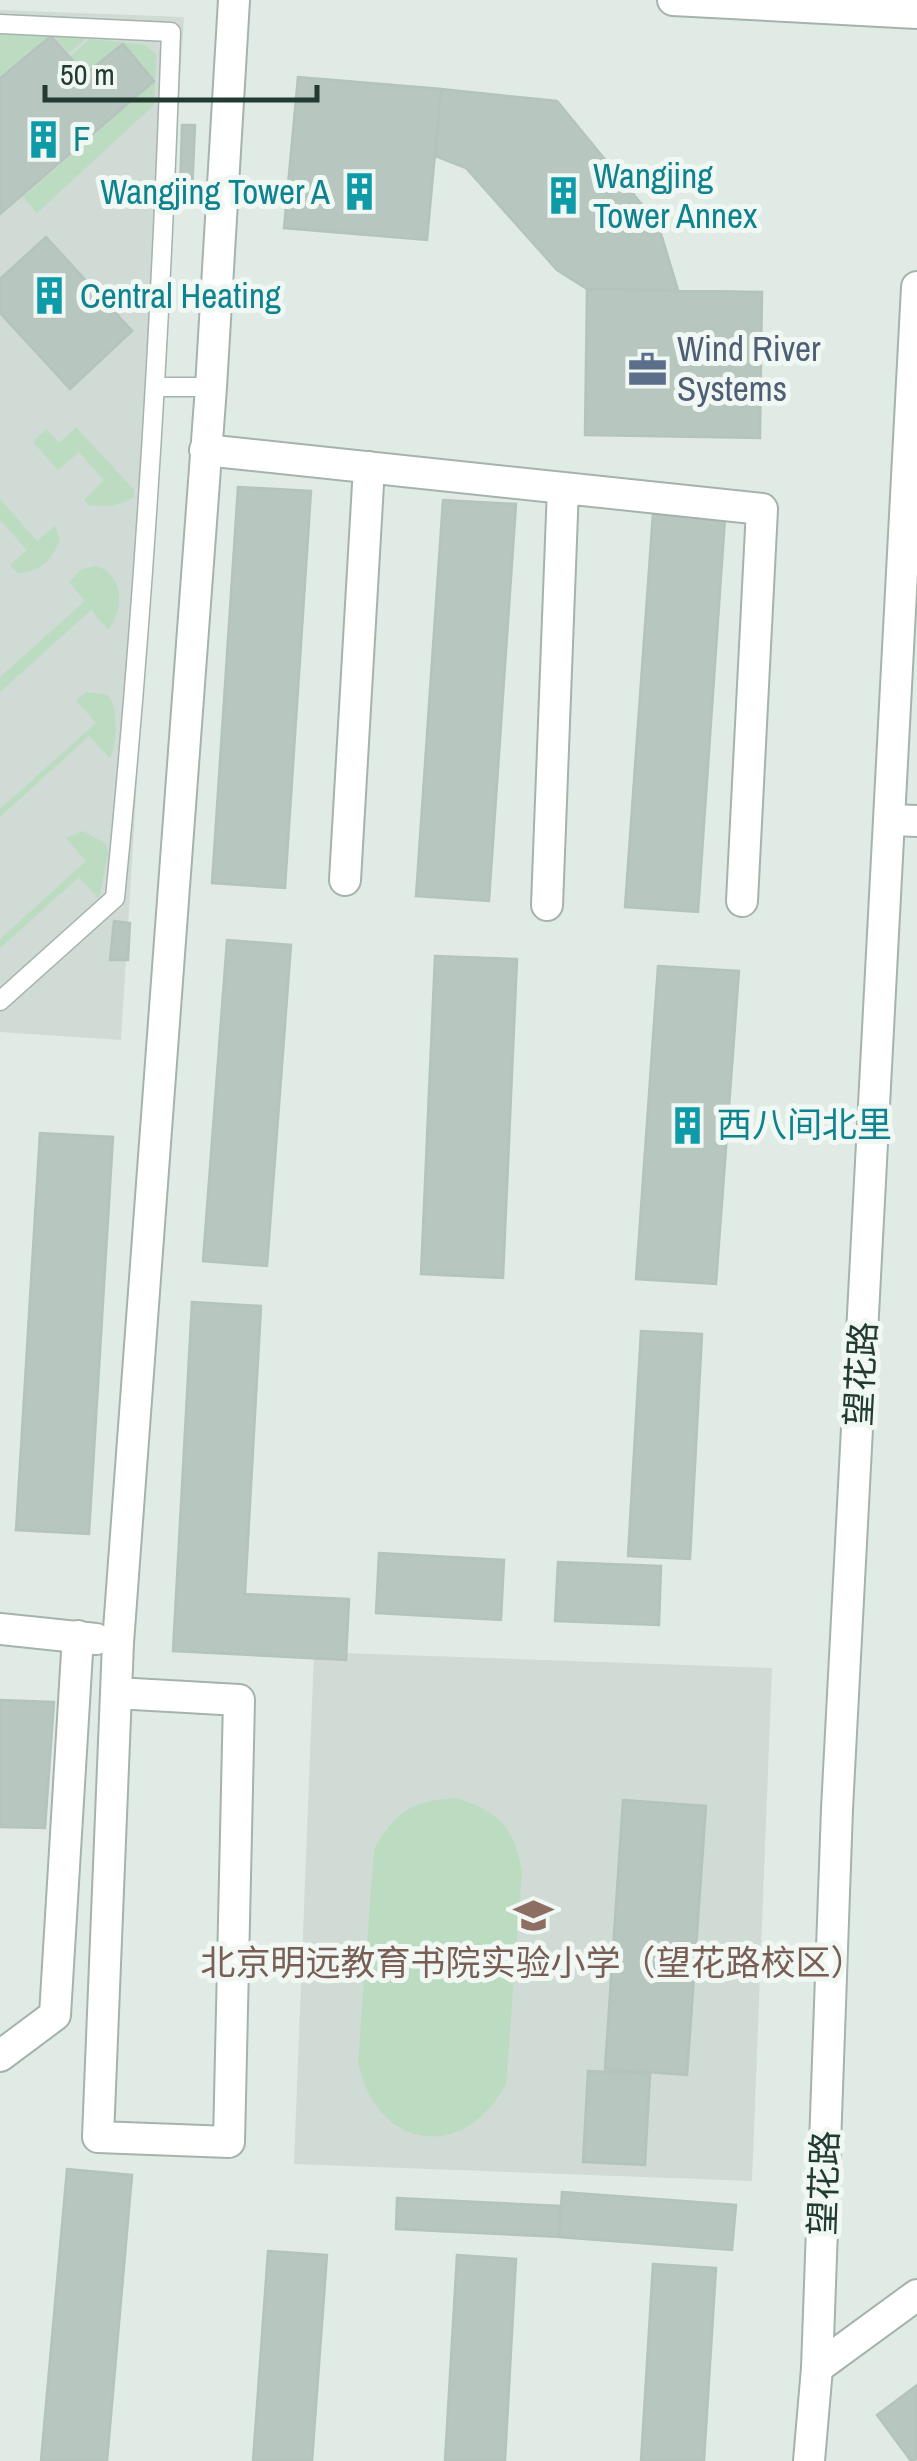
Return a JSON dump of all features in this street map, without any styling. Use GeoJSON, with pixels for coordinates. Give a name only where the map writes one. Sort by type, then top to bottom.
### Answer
{"type":"FeatureCollection","features":[{"type":"Feature","properties":{"kind":"street"},"geometry":{"type":"LineString","coordinates":[[116,1693],[238,1700],[229,2142],[98,2137],[116,1693],[118,1644],[211,388],[234,0]]}},
{"type":"Feature","properties":{"kind":"street"},"geometry":{"type":"LineString","coordinates":[[673,0],[917,13]]}},
{"type":"Feature","properties":{"kind":"street","name":"望花路"},"geometry":{"type":"LineString","coordinates":[[809,2461],[818,2368],[837,1809],[904,820],[917,287]]}},
{"type":"Feature","properties":{"kind":"street"},"geometry":{"type":"LineString","coordinates":[[206,450],[762,509],[742,900]]}},
{"type":"Feature","properties":{"kind":"street"},"geometry":{"type":"LineString","coordinates":[[345,880],[369,468]]}},
{"type":"Feature","properties":{"kind":"street"},"geometry":{"type":"LineString","coordinates":[[547,905],[564,488]]}},
{"type":"Feature","properties":{"kind":"street"},"geometry":{"type":"LineString","coordinates":[[0,1629],[118,1644]]}},
{"type":"Feature","properties":{"kind":"street"},"geometry":{"type":"LineString","coordinates":[[0,2056],[55,2014],[78,1636]]}},
{"type":"Feature","properties":{"kind":"street"},"geometry":{"type":"LineString","coordinates":[[818,2368],[917,2295]]}},
{"type":"Feature","properties":{"kind":"lane"},"geometry":{"type":"LineString","coordinates":[[0,24],[171,32],[144,535],[115,898],[0,1001]]}},
{"type":"Feature","properties":{"kind":"lane"},"geometry":{"type":"LineString","coordinates":[[158,386],[211,388]]}},
{"type":"Feature","properties":{"kind":"shaded area"},"geometry":{"type":"Polygon","coordinates":[[[0,10],[184,17],[121,1040],[0,1032],[0,10]]]}},
{"type":"Feature","properties":{"kind":"shaded area","name":"北京明远教育书院实验小学（望花路校区）"},"geometry":{"type":"Polygon","coordinates":[[[314,1652],[772,1668],[752,2181],[294,2164],[314,1652]]]}},
{"type":"Feature","properties":{"kind":"green space"},"geometry":{"type":"Polygon","coordinates":[[[0,32],[90,35],[69,53],[52,34],[0,76],[0,32]]]}},
{"type":"Feature","properties":{"kind":"green space"},"geometry":{"type":"Polygon","coordinates":[[[90,39],[145,45],[156,54],[155,82],[123,43],[85,74],[70,57],[90,39]]]}},
{"type":"Feature","properties":{"kind":"green space"},"geometry":{"type":"Polygon","coordinates":[[[155,82],[154,105],[37,213],[23,197],[155,82]]]}},
{"type":"Feature","properties":{"kind":"green space"},"geometry":{"type":"Polygon","coordinates":[[[76,427],[134,490],[134,497],[112,506],[88,505],[84,500],[104,480],[79,452],[58,470],[33,442],[46,429],[59,443],[76,427]]]}},
{"type":"Feature","properties":{"kind":"green space"},"geometry":{"type":"Polygon","coordinates":[[[0,499],[37,541],[55,526],[60,540],[39,567],[18,573],[10,565],[27,550],[0,520],[0,499]]]}},
{"type":"Feature","properties":{"kind":"green space"},"geometry":{"type":"Polygon","coordinates":[[[96,566],[112,577],[119,593],[117,612],[108,630],[91,610],[0,692],[0,677],[85,601],[69,582],[82,569],[96,566]]]}},
{"type":"Feature","properties":{"kind":"green space"},"geometry":{"type":"Polygon","coordinates":[[[87,692],[108,695],[112,701],[116,726],[110,758],[89,736],[0,817],[0,809],[96,723],[76,700],[87,692]]]}},
{"type":"Feature","properties":{"kind":"green space"},"geometry":{"type":"Polygon","coordinates":[[[83,831],[106,844],[108,853],[99,899],[79,877],[0,948],[0,939],[86,861],[66,838],[83,831]]]}},
{"type":"Feature","properties":{"kind":"green space"},"geometry":{"type":"Polygon","coordinates":[[[457,1798],[484,1809],[502,1824],[514,1843],[522,1871],[506,2084],[488,2109],[468,2126],[446,2135],[423,2136],[402,2129],[383,2114],[368,2092],[358,2063],[374,1850],[407,1810],[428,1801],[457,1798]]]}},
{"type":"Feature","properties":{"kind":"building","name":"F"},"geometry":{"type":"Polygon","coordinates":[[[51,36],[85,74],[123,44],[154,81],[0,214],[0,78],[51,36]]]}},
{"type":"Feature","properties":{"kind":"building","name":"Wangjing Tower A"},"geometry":{"type":"Polygon","coordinates":[[[298,77],[441,89],[427,240],[284,228],[298,77]]]}},
{"type":"Feature","properties":{"kind":"building","name":"Wangjing Tower Annex"},"geometry":{"type":"Polygon","coordinates":[[[441,89],[557,101],[658,224],[678,290],[587,289],[557,270],[466,168],[435,156],[441,89]]]}},
{"type":"Feature","properties":{"kind":"building"},"geometry":{"type":"Polygon","coordinates":[[[182,125],[195,125],[192,193],[180,194],[182,125]]]}},
{"type":"Feature","properties":{"kind":"building","name":"Central Heating"},"geometry":{"type":"Polygon","coordinates":[[[46,237],[132,331],[70,389],[0,313],[0,279],[46,237]]]}},
{"type":"Feature","properties":{"kind":"building"},"geometry":{"type":"Polygon","coordinates":[[[587,289],[762,292],[760,438],[585,435],[587,289]]]}},
{"type":"Feature","properties":{"kind":"building"},"geometry":{"type":"Polygon","coordinates":[[[238,487],[311,491],[285,888],[212,883],[238,487]]]}},
{"type":"Feature","properties":{"kind":"building"},"geometry":{"type":"Polygon","coordinates":[[[443,500],[516,504],[489,901],[416,896],[443,500]]]}},
{"type":"Feature","properties":{"kind":"building"},"geometry":{"type":"Polygon","coordinates":[[[653,513],[725,518],[698,912],[625,907],[653,513]]]}},
{"type":"Feature","properties":{"kind":"building"},"geometry":{"type":"Polygon","coordinates":[[[114,921],[130,923],[128,960],[110,960],[114,921]]]}},
{"type":"Feature","properties":{"kind":"building"},"geometry":{"type":"Polygon","coordinates":[[[227,940],[291,945],[267,1266],[203,1261],[227,940]]]}},
{"type":"Feature","properties":{"kind":"building"},"geometry":{"type":"Polygon","coordinates":[[[435,956],[517,959],[503,1278],[421,1274],[435,956]]]}},
{"type":"Feature","properties":{"kind":"building","name":"西八间北里"},"geometry":{"type":"Polygon","coordinates":[[[658,966],[739,971],[716,1284],[636,1279],[658,966]]]}},
{"type":"Feature","properties":{"kind":"building"},"geometry":{"type":"Polygon","coordinates":[[[40,1133],[113,1137],[89,1534],[16,1530],[40,1133]]]}},
{"type":"Feature","properties":{"kind":"building"},"geometry":{"type":"Polygon","coordinates":[[[192,1302],[261,1306],[245,1594],[349,1599],[346,1660],[173,1651],[192,1302]]]}},
{"type":"Feature","properties":{"kind":"building"},"geometry":{"type":"Polygon","coordinates":[[[641,1331],[702,1334],[690,1559],[628,1556],[641,1331]]]}},
{"type":"Feature","properties":{"kind":"building"},"geometry":{"type":"Polygon","coordinates":[[[379,1553],[504,1560],[501,1620],[376,1613],[379,1553]]]}},
{"type":"Feature","properties":{"kind":"building"},"geometry":{"type":"Polygon","coordinates":[[[558,1562],[661,1566],[659,1625],[555,1621],[558,1562]]]}},
{"type":"Feature","properties":{"kind":"building"},"geometry":{"type":"Polygon","coordinates":[[[0,1700],[54,1702],[45,1828],[0,1827],[0,1700]]]}},
{"type":"Feature","properties":{"kind":"building"},"geometry":{"type":"Polygon","coordinates":[[[623,1800],[706,1806],[687,2075],[605,2069],[623,1800]]]}},
{"type":"Feature","properties":{"kind":"building"},"geometry":{"type":"Polygon","coordinates":[[[588,2071],[650,2074],[645,2165],[583,2162],[588,2071]]]}},
{"type":"Feature","properties":{"kind":"building"},"geometry":{"type":"Polygon","coordinates":[[[67,2169],[132,2175],[107,2461],[41,2461],[67,2169]]]}},
{"type":"Feature","properties":{"kind":"building"},"geometry":{"type":"Polygon","coordinates":[[[562,2192],[736,2205],[732,2250],[559,2237],[562,2192]]]}},
{"type":"Feature","properties":{"kind":"building"},"geometry":{"type":"Polygon","coordinates":[[[397,2198],[560,2206],[559,2237],[396,2229],[397,2198]]]}},
{"type":"Feature","properties":{"kind":"building"},"geometry":{"type":"Polygon","coordinates":[[[268,2251],[327,2255],[312,2461],[253,2461],[268,2251]]]}},
{"type":"Feature","properties":{"kind":"building"},"geometry":{"type":"Polygon","coordinates":[[[457,2255],[516,2259],[505,2461],[445,2461],[457,2255]]]}},
{"type":"Feature","properties":{"kind":"building"},"geometry":{"type":"Polygon","coordinates":[[[653,2264],[716,2268],[704,2461],[641,2461],[653,2264]]]}},
{"type":"Feature","properties":{"kind":"building"},"geometry":{"type":"Polygon","coordinates":[[[917,2385],[917,2459],[911,2461],[877,2415],[917,2385]]]}},
{"type":"Feature","properties":{"kind":"place","name":"F"},"geometry":{"type":"Point","coordinates":[43,139]}},
{"type":"Feature","properties":{"kind":"place","name":"Wangjing Tower A"},"geometry":{"type":"Point","coordinates":[360,192]}},
{"type":"Feature","properties":{"kind":"place","name":"Wangjing Tower Annex"},"geometry":{"type":"Point","coordinates":[563,196]}},
{"type":"Feature","properties":{"kind":"place","name":"Central Heating"},"geometry":{"type":"Point","coordinates":[50,296]}},
{"type":"Feature","properties":{"kind":"place","name":"Wind River Systems"},"geometry":{"type":"Point","coordinates":[647,369]}},
{"type":"Feature","properties":{"kind":"place","name":"西八间北里"},"geometry":{"type":"Point","coordinates":[687,1125]}},
{"type":"Feature","properties":{"kind":"place","name":"北京明远教育书院实验小学（望花路校区）"},"geometry":{"type":"Point","coordinates":[533,1916]}}]}
